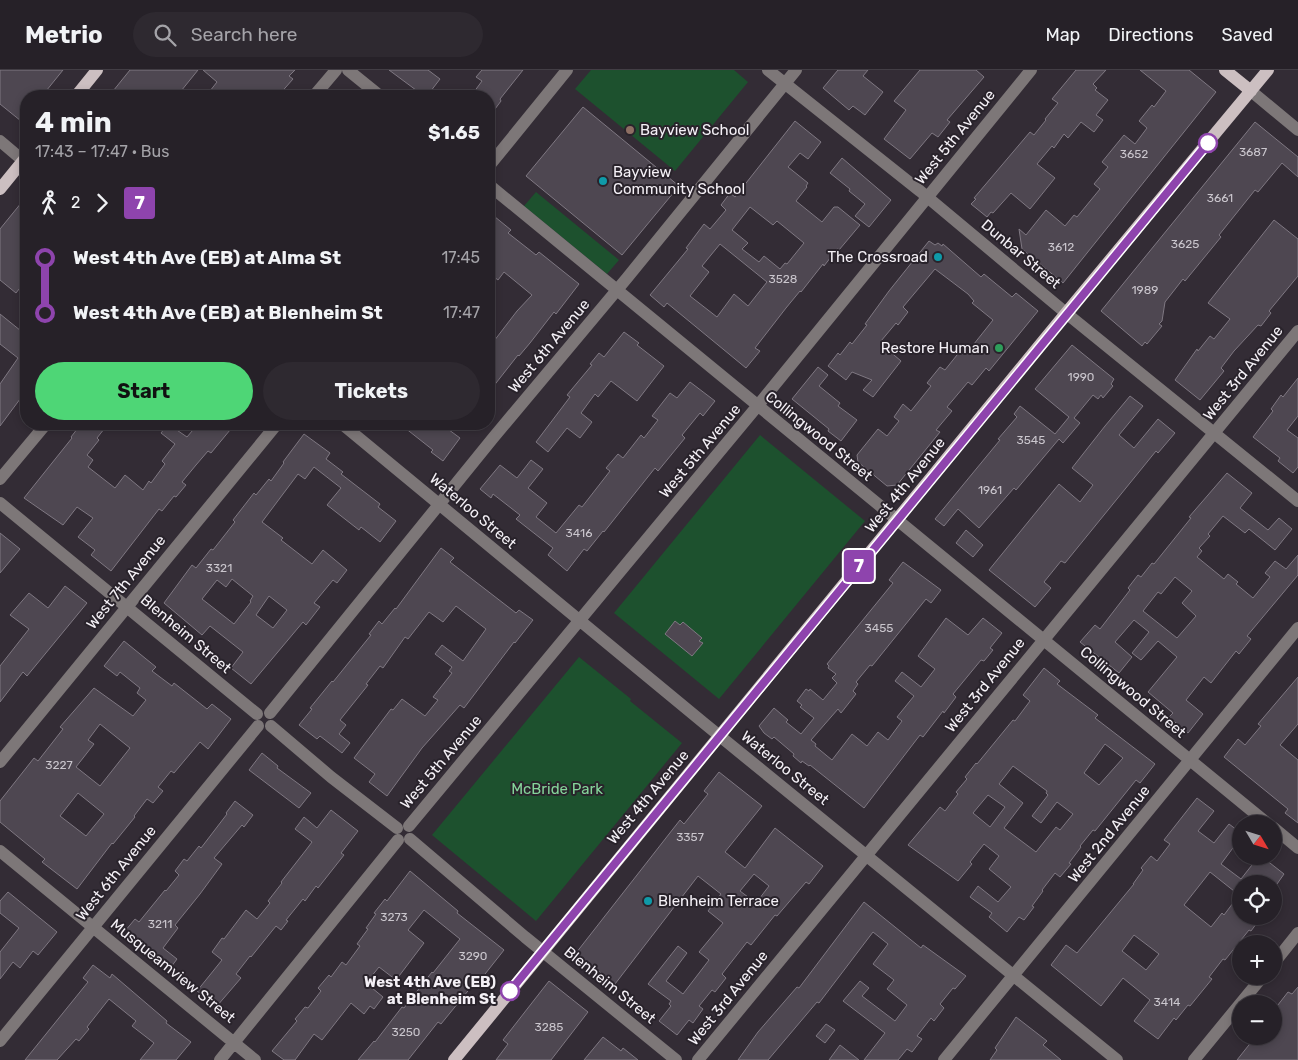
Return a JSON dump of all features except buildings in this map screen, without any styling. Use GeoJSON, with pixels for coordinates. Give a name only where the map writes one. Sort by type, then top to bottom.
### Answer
{"type":"FeatureCollection","features":[{"type":"Feature","properties":{"kind":"main road"},"geometry":{"type":"LineString","coordinates":[[81,90],[98,70]]}},
{"type":"Feature","properties":{"kind":"main road"},"geometry":{"type":"LineString","coordinates":[[1225,70],[1251,91]]}},
{"type":"Feature","properties":{"kind":"main road","name":"West 4th Avenue"},"geometry":{"type":"LineString","coordinates":[[454,1060],[1066,313],[1268,70]]}},
{"type":"Feature","properties":{"kind":"main road"},"geometry":{"type":"LineString","coordinates":[[0,189],[20,166]]}},
{"type":"Feature","properties":{"kind":"street"},"geometry":{"type":"LineString","coordinates":[[319,90],[336,70]]}},
{"type":"Feature","properties":{"kind":"street"},"geometry":{"type":"LineString","coordinates":[[348,70],[373,90]]}},
{"type":"Feature","properties":{"kind":"street"},"geometry":{"type":"LineString","coordinates":[[495,159],[566,70]]}},
{"type":"Feature","properties":{"kind":"street","name":"Dunbar Street"},"geometry":{"type":"LineString","coordinates":[[768,70],[927,197],[1066,313],[1298,501]]}},
{"type":"Feature","properties":{"kind":"street","name":"West 6th Avenue"},"geometry":{"type":"LineString","coordinates":[[0,1041],[439,504],[617,291],[796,70]]}},
{"type":"Feature","properties":{"kind":"street","name":"West 5th Avenue"},"geometry":{"type":"LineString","coordinates":[[220,1060],[404,833],[757,406],[1031,70]]}},
{"type":"Feature","properties":{"kind":"street"},"geometry":{"type":"LineString","coordinates":[[1251,91],[1298,130]]}},
{"type":"Feature","properties":{"kind":"street"},"geometry":{"type":"LineString","coordinates":[[0,141],[20,156]]}},
{"type":"Feature","properties":{"kind":"street","name":"Collingwood Street"},"geometry":{"type":"LineString","coordinates":[[495,190],[896,521],[1257,815]]}},
{"type":"Feature","properties":{"kind":"street","name":"West 3rd Avenue"},"geometry":{"type":"LineString","coordinates":[[698,1060],[1298,331]]}},
{"type":"Feature","properties":{"kind":"street"},"geometry":{"type":"LineString","coordinates":[[0,480],[41,430]]}},
{"type":"Feature","properties":{"kind":"street","name":"West 7th Avenue"},"geometry":{"type":"LineString","coordinates":[[0,762],[272,430]]}},
{"type":"Feature","properties":{"kind":"street","name":"Waterloo Street"},"geometry":{"type":"LineString","coordinates":[[349,430],[1117,1060]]}},
{"type":"Feature","properties":{"kind":"street","name":"Blenheim Street"},"geometry":{"type":"LineString","coordinates":[[0,503],[127,606],[331,777],[404,833],[542,951],[676,1060]]}},
{"type":"Feature","properties":{"kind":"street","name":"West 2nd Avenue"},"geometry":{"type":"LineString","coordinates":[[944,1060],[1298,628]]}},
{"type":"Feature","properties":{"kind":"street"},"geometry":{"type":"LineString","coordinates":[[1282,835],[1298,848]]}},
{"type":"Feature","properties":{"kind":"street","name":"Musqueamview Street"},"geometry":{"type":"LineString","coordinates":[[0,852],[255,1060]]}},
{"type":"Feature","properties":{"kind":"street"},"geometry":{"type":"LineString","coordinates":[[1282,953],[1298,934]]}},
{"type":"Feature","properties":{"kind":"street"},"geometry":{"type":"LineString","coordinates":[[1194,1060],[1256,985]]}},
{"type":"Feature","properties":{"kind":"green space"},"geometry":{"type":"Polygon","coordinates":[[[591,70],[734,70],[748,82],[675,171],[575,89],[591,70]]]}},
{"type":"Feature","properties":{"kind":"green space"},"geometry":{"type":"Polygon","coordinates":[[[536,192],[619,260],[607,274],[524,206],[536,192]]]}},
{"type":"Feature","properties":{"kind":"green space"},"geometry":{"type":"Polygon","coordinates":[[[760,435],[865,521],[719,699],[614,613],[760,435]]]}},
{"type":"Feature","properties":{"kind":"green space","name":"McBride Park"},"geometry":{"type":"Polygon","coordinates":[[[579,657],[682,743],[536,921],[432,835],[579,657]]]}},
{"type":"Feature","properties":{"kind":"bus line","name":"7"},"geometry":{"type":"LineString","coordinates":[[510,991],[1208,143]]}},
{"type":"Feature","properties":{"kind":"place","name":"Bayview School"},"geometry":{"type":"Point","coordinates":[630,130]}},
{"type":"Feature","properties":{"kind":"place","name":"Bayview Community School"},"geometry":{"type":"Point","coordinates":[603,181]}},
{"type":"Feature","properties":{"kind":"place","name":"The Crossroad"},"geometry":{"type":"Point","coordinates":[938,257]}},
{"type":"Feature","properties":{"kind":"place","name":"Restore Human"},"geometry":{"type":"Point","coordinates":[999,348]}},
{"type":"Feature","properties":{"kind":"place","name":"Blenheim Terrace"},"geometry":{"type":"Point","coordinates":[648,901]}},
{"type":"Feature","properties":{"kind":"place","name":"West 4th Ave (EB) at Blenheim St"},"geometry":{"type":"Point","coordinates":[510,991]}}]}
